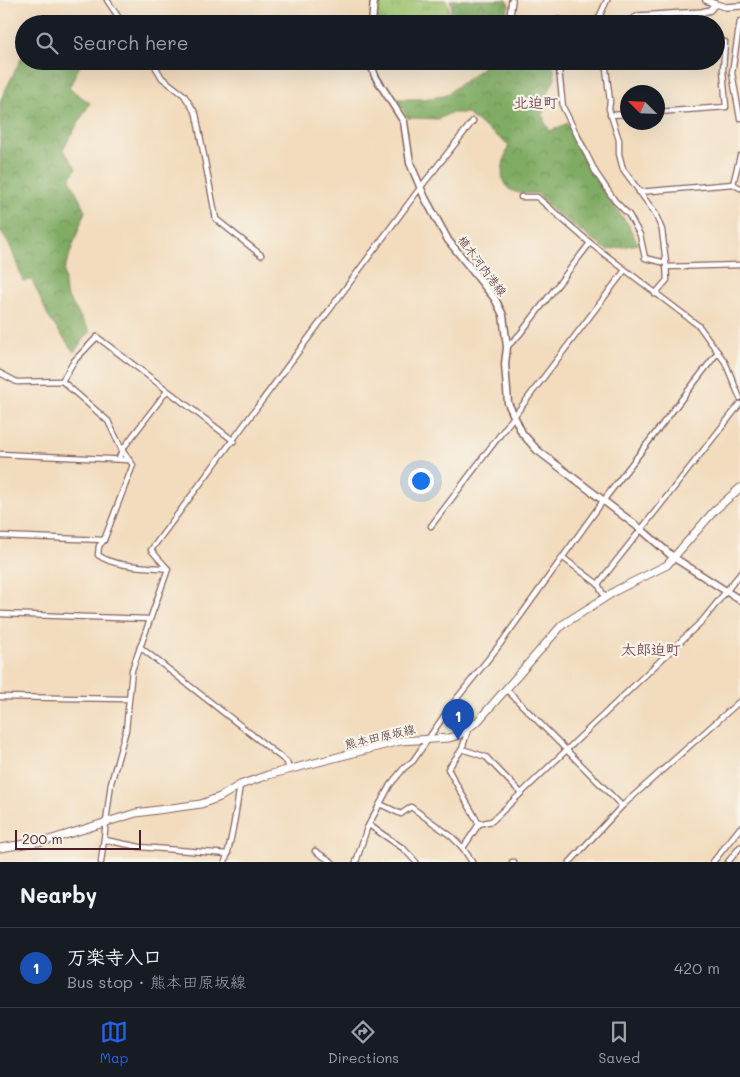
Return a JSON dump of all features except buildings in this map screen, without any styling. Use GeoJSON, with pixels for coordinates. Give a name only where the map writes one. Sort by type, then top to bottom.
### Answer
{"type":"FeatureCollection","features":[{"type":"Feature","properties":{"kind":"main road"},"geometry":{"type":"LineString","coordinates":[[373,15],[374,0]]}},
{"type":"Feature","properties":{"kind":"main road","name":"植木河内港線"},"geometry":{"type":"LineString","coordinates":[[373,70],[404,122],[410,162],[420,188],[448,240],[495,299],[503,315],[507,347],[505,364],[507,396],[514,417],[533,446],[642,530],[673,557],[740,600]]}},
{"type":"Feature","properties":{"kind":"main road","name":"熊本田原坂線"},"geometry":{"type":"LineString","coordinates":[[0,848],[32,844],[136,813],[201,804],[220,797],[240,785],[289,770],[400,741],[449,738],[468,730],[507,690],[562,625],[605,598],[660,569],[714,511],[740,488]]}},
{"type":"Feature","properties":{"kind":"street"},"geometry":{"type":"LineString","coordinates":[[107,0],[117,15]]}},
{"type":"Feature","properties":{"kind":"street"},"geometry":{"type":"LineString","coordinates":[[510,15],[512,0]]}},
{"type":"Feature","properties":{"kind":"street"},"geometry":{"type":"LineString","coordinates":[[600,15],[607,0]]}},
{"type":"Feature","properties":{"kind":"street"},"geometry":{"type":"LineString","coordinates":[[706,0],[726,7],[740,6]]}},
{"type":"Feature","properties":{"kind":"street"},"geometry":{"type":"LineString","coordinates":[[644,15],[702,12],[710,10],[715,4]]}},
{"type":"Feature","properties":{"kind":"street"},"geometry":{"type":"LineString","coordinates":[[740,21],[732,73],[740,118]]}},
{"type":"Feature","properties":{"kind":"street"},"geometry":{"type":"LineString","coordinates":[[157,70],[162,78],[184,95],[196,114],[216,219],[261,255]]}},
{"type":"Feature","properties":{"kind":"street"},"geometry":{"type":"LineString","coordinates":[[559,70],[563,107],[596,174],[615,201],[629,215],[643,243],[645,258],[666,265],[740,265]]}},
{"type":"Feature","properties":{"kind":"street"},"geometry":{"type":"LineString","coordinates":[[606,70],[610,115],[619,140],[619,154],[623,169],[655,213],[662,230],[667,280],[655,294]]}},
{"type":"Feature","properties":{"kind":"street"},"geometry":{"type":"LineString","coordinates":[[665,111],[726,107],[723,70]]}},
{"type":"Feature","properties":{"kind":"street"},"geometry":{"type":"LineString","coordinates":[[610,115],[620,114]]}},
{"type":"Feature","properties":{"kind":"street"},"geometry":{"type":"LineString","coordinates":[[168,569],[151,550],[234,441],[420,188],[473,121]]}},
{"type":"Feature","properties":{"kind":"street"},"geometry":{"type":"LineString","coordinates":[[733,184],[740,156]]}},
{"type":"Feature","properties":{"kind":"street"},"geometry":{"type":"LineString","coordinates":[[639,192],[733,184],[740,188]]}},
{"type":"Feature","properties":{"kind":"street"},"geometry":{"type":"LineString","coordinates":[[521,197],[537,197],[590,243],[699,326],[725,362],[740,398]]}},
{"type":"Feature","properties":{"kind":"street"},"geometry":{"type":"LineString","coordinates":[[507,347],[520,334],[590,243]]}},
{"type":"Feature","properties":{"kind":"street"},"geometry":{"type":"LineString","coordinates":[[431,526],[625,270]]}},
{"type":"Feature","properties":{"kind":"street"},"geometry":{"type":"LineString","coordinates":[[62,382],[74,361],[97,337],[234,441]]}},
{"type":"Feature","properties":{"kind":"street"},"geometry":{"type":"LineString","coordinates":[[356,862],[369,825],[390,785],[404,768],[413,761],[603,501],[718,352]]}},
{"type":"Feature","properties":{"kind":"street"},"geometry":{"type":"LineString","coordinates":[[0,373],[17,382],[62,382],[108,421],[122,450],[133,465],[104,540],[98,549],[98,555],[104,559],[168,569]]}},
{"type":"Feature","properties":{"kind":"street"},"geometry":{"type":"LineString","coordinates":[[120,458],[122,450],[168,390]]}},
{"type":"Feature","properties":{"kind":"street"},"geometry":{"type":"LineString","coordinates":[[598,584],[740,404]]}},
{"type":"Feature","properties":{"kind":"street"},"geometry":{"type":"LineString","coordinates":[[0,454],[120,458],[129,460]]}},
{"type":"Feature","properties":{"kind":"street"},"geometry":{"type":"LineString","coordinates":[[0,536],[104,540]]}},
{"type":"Feature","properties":{"kind":"street"},"geometry":{"type":"LineString","coordinates":[[562,557],[598,584],[605,598]]}},
{"type":"Feature","properties":{"kind":"street"},"geometry":{"type":"LineString","coordinates":[[102,862],[111,783],[126,730],[127,699],[132,670],[148,619],[168,569]]}},
{"type":"Feature","properties":{"kind":"street"},"geometry":{"type":"LineString","coordinates":[[463,848],[479,824],[492,821],[703,620],[740,574]]}},
{"type":"Feature","properties":{"kind":"street"},"geometry":{"type":"LineString","coordinates":[[0,614],[148,619]]}},
{"type":"Feature","properties":{"kind":"street"},"geometry":{"type":"LineString","coordinates":[[140,647],[287,762],[289,770]]}},
{"type":"Feature","properties":{"kind":"street"},"geometry":{"type":"LineString","coordinates":[[507,690],[565,751],[622,806]]}},
{"type":"Feature","properties":{"kind":"street"},"geometry":{"type":"LineString","coordinates":[[0,697],[127,699]]}},
{"type":"Feature","properties":{"kind":"street"},"geometry":{"type":"LineString","coordinates":[[570,862],[622,806],[740,701]]}},
{"type":"Feature","properties":{"kind":"street"},"geometry":{"type":"LineString","coordinates":[[468,730],[462,749],[448,770],[479,824]]}},
{"type":"Feature","properties":{"kind":"street"},"geometry":{"type":"LineString","coordinates":[[462,749],[486,757],[521,793]]}},
{"type":"Feature","properties":{"kind":"street"},"geometry":{"type":"LineString","coordinates":[[225,862],[235,826],[234,820],[240,785]]}},
{"type":"Feature","properties":{"kind":"street"},"geometry":{"type":"LineString","coordinates":[[380,804],[401,814],[411,806],[463,848],[472,862]]}},
{"type":"Feature","properties":{"kind":"street"},"geometry":{"type":"LineString","coordinates":[[369,825],[397,844],[416,862]]}},
{"type":"Feature","properties":{"kind":"street"},"geometry":{"type":"LineString","coordinates":[[713,862],[740,828]]}},
{"type":"Feature","properties":{"kind":"street"},"geometry":{"type":"LineString","coordinates":[[105,840],[140,847],[228,854]]}},
{"type":"Feature","properties":{"kind":"street"},"geometry":{"type":"LineString","coordinates":[[728,862],[740,846]]}},
{"type":"Feature","properties":{"kind":"street"},"geometry":{"type":"LineString","coordinates":[[315,852],[332,862]]}},
{"type":"Feature","properties":{"kind":"green space"},"geometry":{"type":"Polygon","coordinates":[[[373,0],[445,0],[449,6],[448,15],[372,15],[373,0]]]}},
{"type":"Feature","properties":{"kind":"green space"},"geometry":{"type":"Polygon","coordinates":[[[450,0],[507,0],[509,5],[506,15],[450,15],[452,5],[450,0]]]}},
{"type":"Feature","properties":{"kind":"green space"},"geometry":{"type":"Polygon","coordinates":[[[16,70],[78,70],[69,88],[90,103],[63,149],[76,168],[70,179],[85,211],[64,271],[66,294],[90,332],[74,352],[49,318],[32,280],[23,281],[11,248],[0,229],[0,101],[16,70]]]}},
{"type":"Feature","properties":{"kind":"green space"},"geometry":{"type":"Polygon","coordinates":[[[480,70],[554,70],[555,78],[543,103],[544,121],[550,131],[568,123],[607,197],[628,224],[638,244],[607,250],[551,209],[537,193],[514,191],[507,187],[503,182],[502,174],[509,145],[466,113],[450,113],[439,119],[408,118],[397,99],[423,99],[444,96],[480,70]]]}},
{"type":"Feature","properties":{"kind":"place","name":"万楽寺入口"},"geometry":{"type":"Point","coordinates":[458,740]}},
{"type":"Feature","properties":{"kind":"district","name":"北迫町"},"geometry":{"type":"Point","coordinates":[536,103]}},
{"type":"Feature","properties":{"kind":"district","name":"太郎迫町"},"geometry":{"type":"Point","coordinates":[651,650]}}]}
